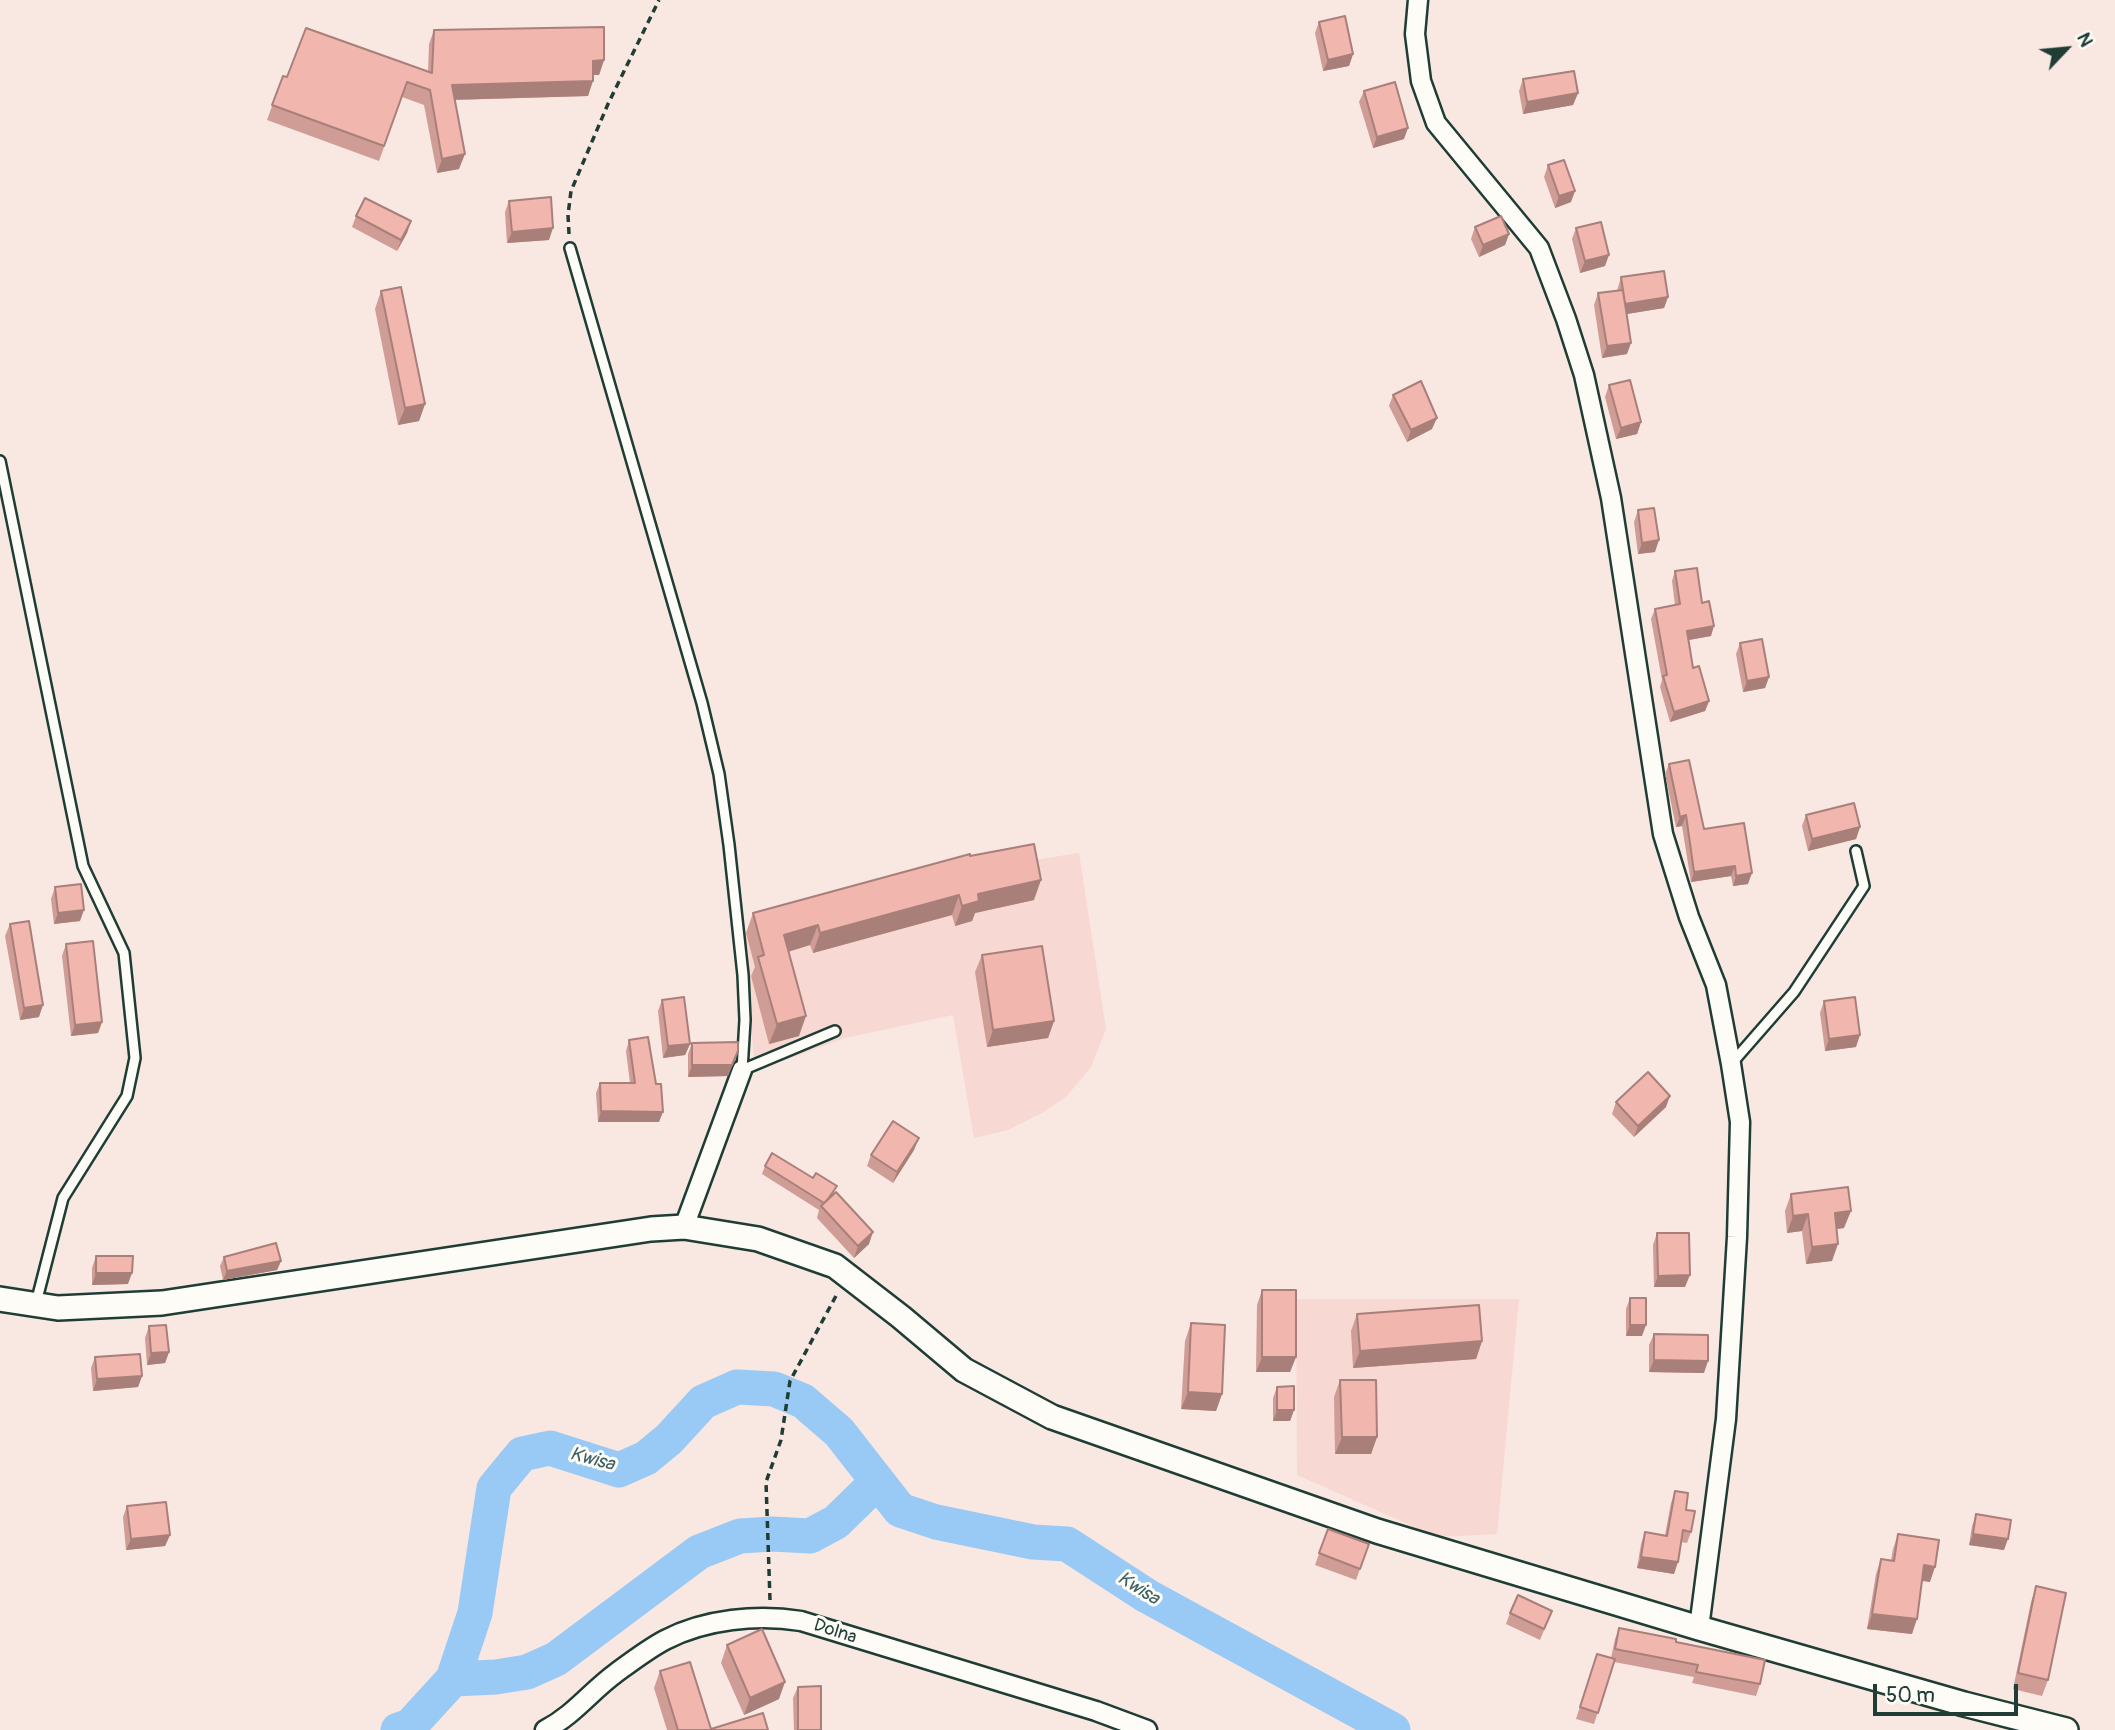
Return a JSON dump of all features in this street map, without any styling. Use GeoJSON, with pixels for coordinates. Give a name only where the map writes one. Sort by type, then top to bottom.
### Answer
{"type":"FeatureCollection","features":[{"type":"Feature","properties":{"kind":"main road"},"geometry":{"type":"LineString","coordinates":[[0,1299],[58,1308],[162,1303],[651,1229],[684,1227],[758,1239],[835,1266],[964,1370],[1052,1417],[1377,1531],[1699,1628],[1964,1704],[2066,1730]]}},
{"type":"Feature","properties":{"kind":"street"},"geometry":{"type":"LineString","coordinates":[[1418,0],[1415,34],[1421,81],[1436,123],[1539,248],[1584,374],[1611,498],[1663,834],[1689,917],[1716,985],[1731,1064],[1740,1122],[1736,1250],[1726,1419],[1699,1628]]}},
{"type":"Feature","properties":{"kind":"street"},"geometry":{"type":"LineString","coordinates":[[684,1227],[742,1070]]}},
{"type":"Feature","properties":{"kind":"street","name":"Dolna"},"geometry":{"type":"LineString","coordinates":[[545,1730],[571,1715],[614,1674],[666,1639],[714,1623],[771,1616],[802,1621],[1096,1711],[1147,1730]]}},
{"type":"Feature","properties":{"kind":"lane"},"geometry":{"type":"LineString","coordinates":[[570,248],[702,703],[719,774],[743,975],[745,1020],[742,1070],[835,1031]]}},
{"type":"Feature","properties":{"kind":"lane"},"geometry":{"type":"LineString","coordinates":[[0,461],[81,856],[124,953],[135,1058],[127,1096],[63,1198],[36,1305]]}},
{"type":"Feature","properties":{"kind":"lane"},"geometry":{"type":"LineString","coordinates":[[1731,1064],[1794,992],[1864,886],[1856,851]]}},
{"type":"Feature","properties":{"kind":"path"},"geometry":{"type":"LineString","coordinates":[[570,248],[568,215],[571,191],[608,104],[659,0]]}},
{"type":"Feature","properties":{"kind":"path"},"geometry":{"type":"LineString","coordinates":[[771,1616],[766,1482],[781,1440],[790,1381],[847,1276]]}},
{"type":"Feature","properties":{"kind":"shaded area"},"geometry":{"type":"Polygon","coordinates":[[[1079,853],[1106,1029],[1091,1067],[1066,1097],[1008,1130],[974,1138],[953,1015],[845,1038],[755,1071],[743,932],[964,871],[1079,853]]]}},
{"type":"Feature","properties":{"kind":"shaded area"},"geometry":{"type":"Polygon","coordinates":[[[1296,1299],[1519,1299],[1497,1534],[1437,1537],[1297,1475],[1296,1299]]]}},
{"type":"Feature","properties":{"kind":"building"},"geometry":{"type":"Polygon","coordinates":[[[1345,16],[1353,54],[1328,60],[1319,22],[1345,16]]]}},
{"type":"Feature","properties":{"kind":"building"},"geometry":{"type":"Polygon","coordinates":[[[604,27],[604,60],[593,61],[593,81],[452,85],[465,154],[442,159],[430,90],[407,82],[384,146],[272,105],[283,76],[287,77],[306,28],[432,73],[434,30],[604,27]]]}},
{"type":"Feature","properties":{"kind":"building"},"geometry":{"type":"Polygon","coordinates":[[[1574,71],[1578,93],[1527,102],[1523,79],[1574,71]]]}},
{"type":"Feature","properties":{"kind":"building"},"geometry":{"type":"Polygon","coordinates":[[[1395,82],[1408,128],[1377,137],[1364,91],[1395,82]]]}},
{"type":"Feature","properties":{"kind":"building"},"geometry":{"type":"Polygon","coordinates":[[[1564,160],[1575,191],[1559,196],[1548,165],[1564,160]]]}},
{"type":"Feature","properties":{"kind":"building"},"geometry":{"type":"Polygon","coordinates":[[[551,197],[553,228],[512,232],[509,201],[551,197]]]}},
{"type":"Feature","properties":{"kind":"building"},"geometry":{"type":"Polygon","coordinates":[[[365,198],[411,221],[401,240],[356,216],[365,198]]]}},
{"type":"Feature","properties":{"kind":"building"},"geometry":{"type":"Polygon","coordinates":[[[1501,216],[1509,234],[1483,245],[1475,227],[1501,216]]]}},
{"type":"Feature","properties":{"kind":"building"},"geometry":{"type":"Polygon","coordinates":[[[1601,222],[1609,255],[1585,261],[1576,228],[1601,222]]]}},
{"type":"Feature","properties":{"kind":"building"},"geometry":{"type":"Polygon","coordinates":[[[1664,271],[1668,297],[1625,304],[1621,277],[1664,271]]]}},
{"type":"Feature","properties":{"kind":"building"},"geometry":{"type":"Polygon","coordinates":[[[401,287],[425,404],[405,408],[381,291],[401,287]]]}},
{"type":"Feature","properties":{"kind":"building"},"geometry":{"type":"Polygon","coordinates":[[[1623,290],[1631,343],[1607,346],[1598,293],[1623,290]]]}},
{"type":"Feature","properties":{"kind":"building"},"geometry":{"type":"Polygon","coordinates":[[[1630,380],[1641,422],[1621,428],[1609,385],[1630,380]]]}},
{"type":"Feature","properties":{"kind":"building"},"geometry":{"type":"Polygon","coordinates":[[[1421,381],[1437,418],[1411,430],[1393,395],[1421,381]]]}},
{"type":"Feature","properties":{"kind":"building"},"geometry":{"type":"Polygon","coordinates":[[[1654,508],[1659,540],[1642,543],[1638,510],[1654,508]]]}},
{"type":"Feature","properties":{"kind":"building"},"geometry":{"type":"Polygon","coordinates":[[[1697,568],[1702,603],[1709,601],[1714,626],[1687,631],[1693,668],[1699,666],[1709,701],[1674,712],[1663,676],[1667,675],[1655,609],[1680,604],[1675,571],[1697,568]]]}},
{"type":"Feature","properties":{"kind":"building"},"geometry":{"type":"Polygon","coordinates":[[[1762,639],[1769,677],[1747,681],[1740,643],[1762,639]]]}},
{"type":"Feature","properties":{"kind":"building"},"geometry":{"type":"Polygon","coordinates":[[[1689,760],[1704,829],[1744,823],[1752,873],[1736,876],[1735,866],[1694,872],[1686,815],[1680,817],[1669,764],[1689,760]]]}},
{"type":"Feature","properties":{"kind":"building"},"geometry":{"type":"Polygon","coordinates":[[[1854,803],[1860,827],[1812,839],[1806,815],[1854,803]]]}},
{"type":"Feature","properties":{"kind":"building"},"geometry":{"type":"Polygon","coordinates":[[[1034,844],[1041,880],[978,894],[979,901],[962,906],[959,895],[820,933],[818,925],[784,935],[806,1016],[777,1024],[758,957],[764,955],[753,913],[970,854],[1034,844]]]}},
{"type":"Feature","properties":{"kind":"building"},"geometry":{"type":"Polygon","coordinates":[[[81,884],[84,910],[58,913],[55,887],[81,884]]]}},
{"type":"Feature","properties":{"kind":"building"},"geometry":{"type":"Polygon","coordinates":[[[29,921],[43,1005],[24,1008],[10,924],[29,921]]]}},
{"type":"Feature","properties":{"kind":"building"},"geometry":{"type":"Polygon","coordinates":[[[93,941],[102,1022],[75,1025],[66,944],[93,941]]]}},
{"type":"Feature","properties":{"kind":"building"},"geometry":{"type":"Polygon","coordinates":[[[1042,946],[1054,1021],[993,1030],[982,955],[1042,946]]]}},
{"type":"Feature","properties":{"kind":"building"},"geometry":{"type":"Polygon","coordinates":[[[684,997],[690,1044],[668,1046],[662,1000],[684,997]]]}},
{"type":"Feature","properties":{"kind":"building"},"geometry":{"type":"Polygon","coordinates":[[[1855,997],[1860,1035],[1829,1039],[1824,1001],[1855,997]]]}},
{"type":"Feature","properties":{"kind":"building"},"geometry":{"type":"Polygon","coordinates":[[[648,1037],[656,1084],[661,1084],[663,1112],[601,1111],[600,1083],[635,1083],[629,1040],[648,1037]]]}},
{"type":"Feature","properties":{"kind":"building"},"geometry":{"type":"Polygon","coordinates":[[[738,1042],[738,1051],[732,1065],[692,1065],[692,1043],[738,1042]]]}},
{"type":"Feature","properties":{"kind":"building"},"geometry":{"type":"Polygon","coordinates":[[[1648,1072],[1670,1096],[1638,1126],[1616,1102],[1648,1072]]]}},
{"type":"Feature","properties":{"kind":"building"},"geometry":{"type":"Polygon","coordinates":[[[893,1121],[919,1138],[897,1172],[871,1155],[893,1121]]]}},
{"type":"Feature","properties":{"kind":"building"},"geometry":{"type":"Polygon","coordinates":[[[772,1153],[813,1178],[816,1173],[837,1186],[824,1203],[765,1166],[772,1153]]]}},
{"type":"Feature","properties":{"kind":"building"},"geometry":{"type":"Polygon","coordinates":[[[1848,1187],[1851,1211],[1835,1213],[1838,1244],[1812,1247],[1808,1214],[1793,1216],[1791,1194],[1848,1187]]]}},
{"type":"Feature","properties":{"kind":"building"},"geometry":{"type":"Polygon","coordinates":[[[836,1192],[873,1232],[858,1246],[821,1206],[836,1192]]]}},
{"type":"Feature","properties":{"kind":"building"},"geometry":{"type":"Polygon","coordinates":[[[1657,1233],[1689,1233],[1690,1275],[1658,1276],[1657,1233]]]}},
{"type":"Feature","properties":{"kind":"building"},"geometry":{"type":"Polygon","coordinates":[[[276,1243],[281,1261],[227,1271],[224,1257],[276,1243]]]}},
{"type":"Feature","properties":{"kind":"building"},"geometry":{"type":"Polygon","coordinates":[[[96,1256],[133,1256],[132,1273],[96,1273],[96,1256]]]}},
{"type":"Feature","properties":{"kind":"building"},"geometry":{"type":"Polygon","coordinates":[[[1262,1290],[1296,1290],[1296,1357],[1262,1357],[1262,1290]]]}},
{"type":"Feature","properties":{"kind":"building"},"geometry":{"type":"Polygon","coordinates":[[[1630,1298],[1646,1298],[1646,1325],[1630,1325],[1630,1298]]]}},
{"type":"Feature","properties":{"kind":"building"},"geometry":{"type":"Polygon","coordinates":[[[1479,1305],[1482,1341],[1360,1351],[1357,1314],[1479,1305]]]}},
{"type":"Feature","properties":{"kind":"building"},"geometry":{"type":"Polygon","coordinates":[[[1191,1323],[1225,1325],[1222,1394],[1188,1392],[1191,1323]]]}},
{"type":"Feature","properties":{"kind":"building"},"geometry":{"type":"Polygon","coordinates":[[[166,1325],[169,1352],[151,1353],[149,1326],[166,1325]]]}},
{"type":"Feature","properties":{"kind":"building"},"geometry":{"type":"Polygon","coordinates":[[[1654,1334],[1708,1335],[1708,1361],[1654,1360],[1654,1334]]]}},
{"type":"Feature","properties":{"kind":"building"},"geometry":{"type":"Polygon","coordinates":[[[140,1354],[142,1376],[97,1379],[95,1357],[140,1354]]]}},
{"type":"Feature","properties":{"kind":"building"},"geometry":{"type":"Polygon","coordinates":[[[1340,1380],[1376,1380],[1377,1437],[1342,1437],[1340,1380]]]}},
{"type":"Feature","properties":{"kind":"building"},"geometry":{"type":"Polygon","coordinates":[[[1294,1386],[1294,1410],[1277,1410],[1277,1387],[1294,1386]]]}},
{"type":"Feature","properties":{"kind":"building"},"geometry":{"type":"Polygon","coordinates":[[[1675,1491],[1688,1493],[1686,1510],[1695,1511],[1691,1532],[1683,1530],[1678,1562],[1641,1557],[1645,1532],[1667,1536],[1675,1491]]]}},
{"type":"Feature","properties":{"kind":"building"},"geometry":{"type":"Polygon","coordinates":[[[166,1502],[170,1535],[131,1539],[127,1506],[166,1502]]]}},
{"type":"Feature","properties":{"kind":"building"},"geometry":{"type":"Polygon","coordinates":[[[1976,1514],[2011,1520],[2008,1539],[1973,1534],[1976,1514]]]}},
{"type":"Feature","properties":{"kind":"building"},"geometry":{"type":"Polygon","coordinates":[[[1328,1529],[1369,1544],[1360,1569],[1319,1553],[1328,1529]]]}},
{"type":"Feature","properties":{"kind":"building"},"geometry":{"type":"Polygon","coordinates":[[[1898,1534],[1939,1540],[1935,1567],[1924,1565],[1917,1619],[1872,1614],[1881,1559],[1894,1561],[1898,1534]]]}},
{"type":"Feature","properties":{"kind":"building"},"geometry":{"type":"Polygon","coordinates":[[[2036,1586],[2066,1593],[2048,1680],[2018,1673],[2036,1586]]]}},
{"type":"Feature","properties":{"kind":"building"},"geometry":{"type":"Polygon","coordinates":[[[1518,1595],[1552,1611],[1544,1629],[1510,1613],[1518,1595]]]}},
{"type":"Feature","properties":{"kind":"building"},"geometry":{"type":"Polygon","coordinates":[[[1619,1628],[1765,1660],[1760,1684],[1696,1672],[1698,1665],[1615,1649],[1619,1628]]]}},
{"type":"Feature","properties":{"kind":"building"},"geometry":{"type":"Polygon","coordinates":[[[762,1629],[785,1682],[750,1698],[727,1645],[762,1629]]]}},
{"type":"Feature","properties":{"kind":"building"},"geometry":{"type":"Polygon","coordinates":[[[1597,1654],[1615,1659],[1598,1713],[1580,1707],[1597,1654]]]}},
{"type":"Feature","properties":{"kind":"building"},"geometry":{"type":"Polygon","coordinates":[[[690,1662],[711,1729],[763,1713],[768,1730],[678,1730],[660,1671],[690,1662]]]}},
{"type":"Feature","properties":{"kind":"building"},"geometry":{"type":"Polygon","coordinates":[[[821,1686],[821,1730],[798,1730],[798,1687],[821,1686]]]}},
{"type":"Feature","properties":{"kind":"waterway","name":"Kwisa"},"geometry":{"type":"LineString","coordinates":[[398,1730],[410,1726],[453,1679],[475,1613],[494,1488],[522,1454],[550,1448],[619,1470],[646,1458],[669,1439],[703,1402],[737,1387],[774,1389],[803,1401],[839,1432],[900,1510],[936,1522],[1033,1542],[1067,1544],[1147,1596],[1393,1730]]}},
{"type":"Feature","properties":{"kind":"waterway","name":"Kwisa"},"geometry":{"type":"LineString","coordinates":[[453,1679],[527,1672],[556,1659],[699,1552],[740,1536],[810,1536],[836,1522],[877,1482]]}}]}
